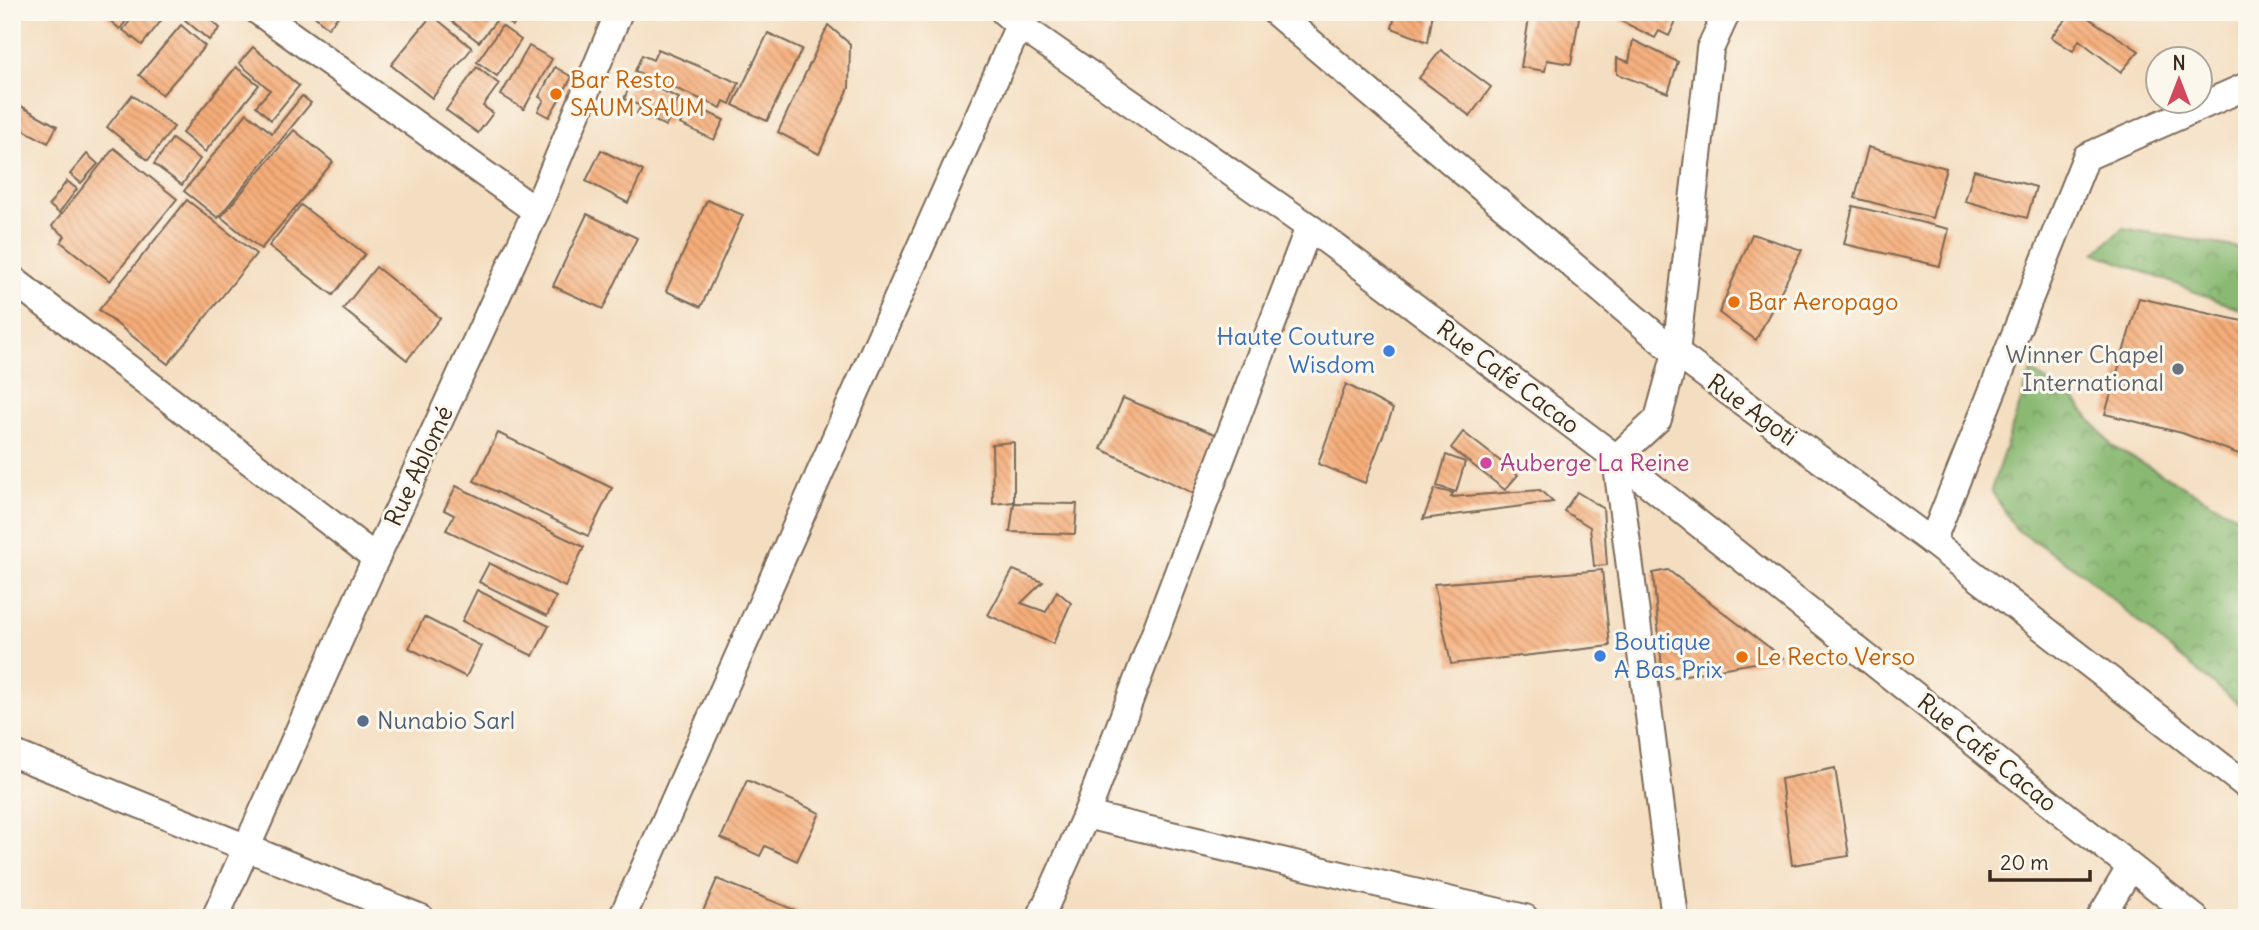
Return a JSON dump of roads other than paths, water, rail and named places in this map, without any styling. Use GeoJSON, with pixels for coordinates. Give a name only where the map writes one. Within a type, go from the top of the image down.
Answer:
{"type":"FeatureCollection","features":[{"type":"Feature","properties":{"kind":"street"},"geometry":{"type":"LineString","coordinates":[[259,12],[536,211]]}},
{"type":"Feature","properties":{"kind":"street","name":"Rue Ablomé"},"geometry":{"type":"LineString","coordinates":[[215,918],[376,558],[536,211],[619,12]]}},
{"type":"Feature","properties":{"kind":"street","name":"Rue Agoti"},"geometry":{"type":"LineString","coordinates":[[1275,12],[1302,21],[1676,354],[1933,542],[2247,786]]}},
{"type":"Feature","properties":{"kind":"street"},"geometry":{"type":"LineString","coordinates":[[1675,918],[1616,458],[1658,418],[1676,354],[1710,48],[1727,12]]}},
{"type":"Feature","properties":{"kind":"street"},"geometry":{"type":"LineString","coordinates":[[622,918],[1012,19]]}},
{"type":"Feature","properties":{"kind":"street","name":"Rue Café Cacao"},"geometry":{"type":"LineString","coordinates":[[1012,19],[1309,227],[1616,458],[2195,918]]}},
{"type":"Feature","properties":{"kind":"street"},"geometry":{"type":"LineString","coordinates":[[1933,542],[2086,157],[2247,86]]}},
{"type":"Feature","properties":{"kind":"street"},"geometry":{"type":"LineString","coordinates":[[1040,918],[1086,816],[1309,227]]}},
{"type":"Feature","properties":{"kind":"street"},"geometry":{"type":"LineString","coordinates":[[12,279],[376,558]]}},
{"type":"Feature","properties":{"kind":"street"},"geometry":{"type":"LineString","coordinates":[[12,753],[421,918]]}},
{"type":"Feature","properties":{"kind":"street"},"geometry":{"type":"LineString","coordinates":[[1086,816],[1525,918]]}},
{"type":"Feature","properties":{"kind":"street"},"geometry":{"type":"LineString","coordinates":[[2100,918],[2130,868]]}},
{"type":"Feature","properties":{"kind":"place","name":"Bar Resto SAUM SAUM"},"geometry":{"type":"Point","coordinates":[556,94]}},
{"type":"Feature","properties":{"kind":"place","name":"Bar Aeropago"},"geometry":{"type":"Point","coordinates":[1734,302]}},
{"type":"Feature","properties":{"kind":"place","name":"Haute Couture Wisdom"},"geometry":{"type":"Point","coordinates":[1389,351]}},
{"type":"Feature","properties":{"kind":"place","name":"Winner Chapel International"},"geometry":{"type":"Point","coordinates":[2178,369]}},
{"type":"Feature","properties":{"kind":"place","name":"Auberge La Reine"},"geometry":{"type":"Point","coordinates":[1486,463]}},
{"type":"Feature","properties":{"kind":"place","name":"Boutique A Bas Prix"},"geometry":{"type":"Point","coordinates":[1600,656]}},
{"type":"Feature","properties":{"kind":"place","name":"Le Recto Verso"},"geometry":{"type":"Point","coordinates":[1742,657]}},
{"type":"Feature","properties":{"kind":"place","name":"Nunabio Sarl"},"geometry":{"type":"Point","coordinates":[363,721]}}]}
